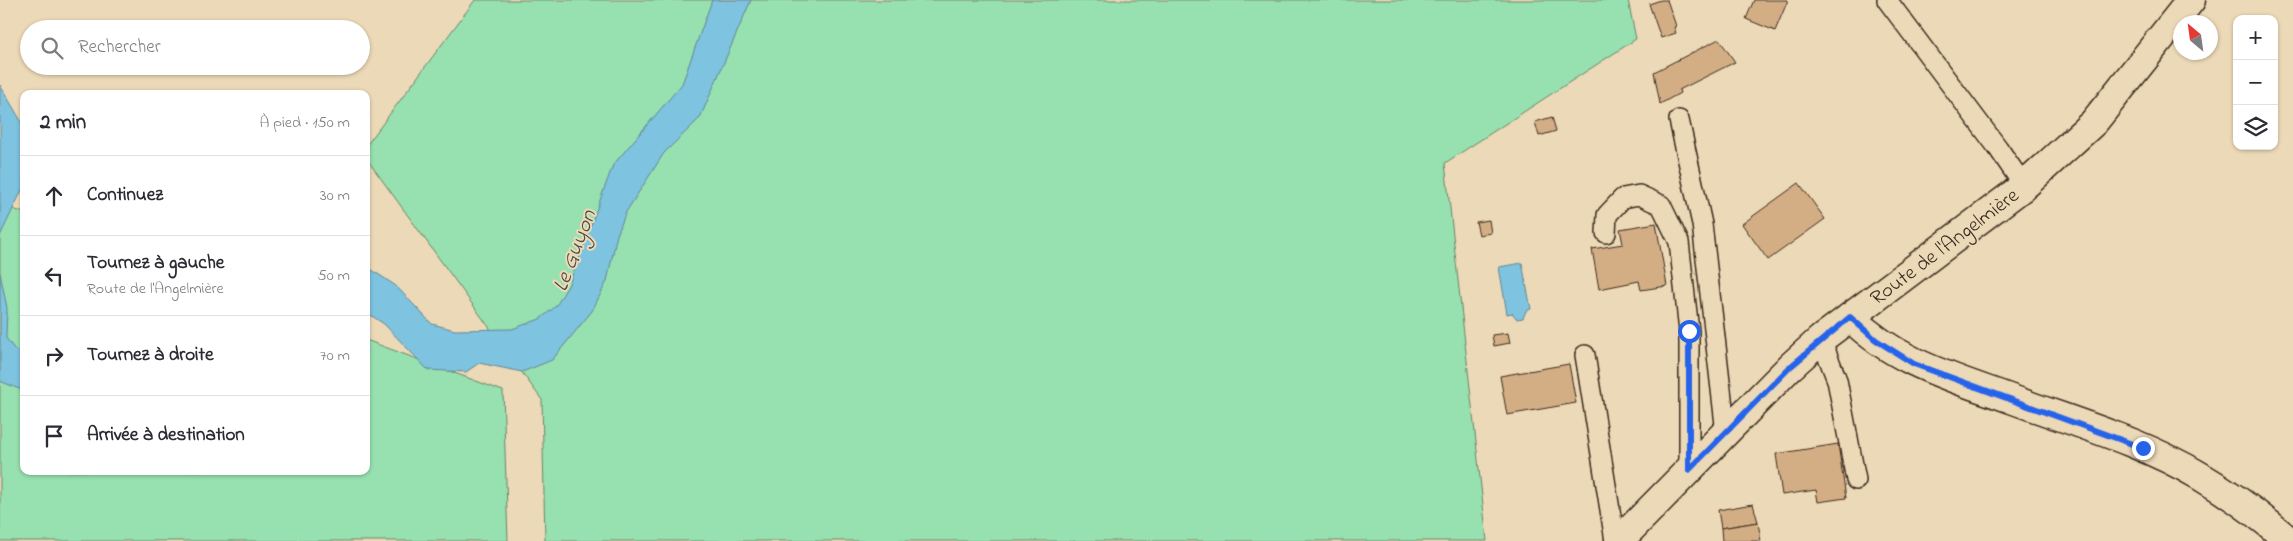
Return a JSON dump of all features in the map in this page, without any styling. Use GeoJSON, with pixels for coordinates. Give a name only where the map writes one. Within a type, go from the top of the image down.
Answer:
{"type":"FeatureCollection","features":[{"type":"Feature","properties":{"kind":"street","name":"Route de l'Angelmière"},"geometry":{"type":"LineString","coordinates":[[1619,541],[1821,339],[2024,186],[2094,122],[2191,0]]}},
{"type":"Feature","properties":{"kind":"street"},"geometry":{"type":"LineString","coordinates":[[1850,317],[1876,340],[1914,364],[2143,448],[2199,476],[2259,514],[2289,541]]}},
{"type":"Feature","properties":{"kind":"lane"},"geometry":{"type":"LineString","coordinates":[[1888,0],[2024,186]]}},
{"type":"Feature","properties":{"kind":"lane"},"geometry":{"type":"LineString","coordinates":[[1678,120],[1702,224],[1726,433]]}},
{"type":"Feature","properties":{"kind":"lane"},"geometry":{"type":"LineString","coordinates":[[1606,233],[1607,215],[1623,198],[1639,195],[1661,205],[1679,242],[1689,331],[1689,470]]}},
{"type":"Feature","properties":{"kind":"lane"},"geometry":{"type":"LineString","coordinates":[[1821,339],[1837,380],[1856,480]]}},
{"type":"Feature","properties":{"kind":"lane"},"geometry":{"type":"LineString","coordinates":[[1585,354],[1615,541]]}},
{"type":"Feature","properties":{"kind":"green space"},"geometry":{"type":"Polygon","coordinates":[[[475,0],[1628,0],[1636,39],[1445,163],[1487,541],[545,541],[542,400],[370,164],[370,141],[475,0]]]}},
{"type":"Feature","properties":{"kind":"green space"},"geometry":{"type":"Polygon","coordinates":[[[0,204],[20,212],[20,475],[370,475],[370,341],[503,391],[508,541],[0,541],[0,204]]]}},
{"type":"Feature","properties":{"kind":"water"},"geometry":{"type":"Polygon","coordinates":[[[712,0],[751,0],[700,118],[664,153],[626,212],[617,235],[607,281],[592,311],[552,360],[522,372],[479,363],[466,372],[428,370],[384,324],[370,315],[370,269],[396,286],[432,324],[455,330],[512,329],[540,319],[556,306],[569,284],[613,165],[682,84],[712,0]]]}},
{"type":"Feature","properties":{"kind":"water"},"geometry":{"type":"Polygon","coordinates":[[[0,85],[20,119],[20,194],[0,236],[0,85]]]}},
{"type":"Feature","properties":{"kind":"water"},"geometry":{"type":"Polygon","coordinates":[[[1522,263],[1531,309],[1526,311],[1523,318],[1517,319],[1512,313],[1507,314],[1499,267],[1522,263]]]}},
{"type":"Feature","properties":{"kind":"water"},"geometry":{"type":"Polygon","coordinates":[[[0,273],[7,308],[6,338],[15,350],[20,351],[20,389],[0,381],[0,273]]]}},
{"type":"Feature","properties":{"kind":"building"},"geometry":{"type":"Polygon","coordinates":[[[1667,0],[1676,26],[1674,27],[1676,33],[1661,38],[1649,4],[1667,0]]]}},
{"type":"Feature","properties":{"kind":"building"},"geometry":{"type":"Polygon","coordinates":[[[1754,0],[1788,0],[1775,31],[1746,19],[1754,0]]]}},
{"type":"Feature","properties":{"kind":"building"},"geometry":{"type":"Polygon","coordinates":[[[1719,39],[1735,62],[1679,90],[1680,93],[1660,104],[1654,72],[1719,39]]]}},
{"type":"Feature","properties":{"kind":"building"},"geometry":{"type":"Polygon","coordinates":[[[1552,117],[1556,131],[1539,136],[1535,122],[1552,117]]]}},
{"type":"Feature","properties":{"kind":"building"},"geometry":{"type":"Polygon","coordinates":[[[1799,183],[1825,219],[1768,260],[1742,224],[1799,183]]]}},
{"type":"Feature","properties":{"kind":"building"},"geometry":{"type":"Polygon","coordinates":[[[1489,220],[1491,233],[1479,235],[1476,222],[1489,220]]]}},
{"type":"Feature","properties":{"kind":"building"},"geometry":{"type":"Polygon","coordinates":[[[1656,223],[1667,286],[1641,290],[1639,281],[1599,289],[1592,249],[1623,244],[1620,229],[1656,223]]]}},
{"type":"Feature","properties":{"kind":"building"},"geometry":{"type":"Polygon","coordinates":[[[1508,333],[1510,343],[1494,346],[1492,335],[1508,333]]]}},
{"type":"Feature","properties":{"kind":"building"},"geometry":{"type":"Polygon","coordinates":[[[1569,364],[1576,403],[1507,415],[1500,376],[1569,364]]]}},
{"type":"Feature","properties":{"kind":"building"},"geometry":{"type":"Polygon","coordinates":[[[1838,444],[1846,498],[1818,502],[1816,490],[1782,495],[1776,454],[1838,444]]]}},
{"type":"Feature","properties":{"kind":"building"},"geometry":{"type":"Polygon","coordinates":[[[1753,504],[1758,522],[1721,528],[1718,510],[1753,504]]]}},
{"type":"Feature","properties":{"kind":"building"},"geometry":{"type":"Polygon","coordinates":[[[1758,522],[1761,541],[1722,541],[1721,528],[1758,522]]]}},
{"type":"Feature","properties":{"kind":"route"},"geometry":{"type":"LineString","coordinates":[[1689,331],[1689,470],[1790,367],[1821,339],[1850,317],[1876,340],[1914,364],[2143,448]]}},
{"type":"Feature","properties":{"kind":"water label","name":"Le Guyon"},"geometry":{"type":"Point","coordinates":[573,250]}}]}
